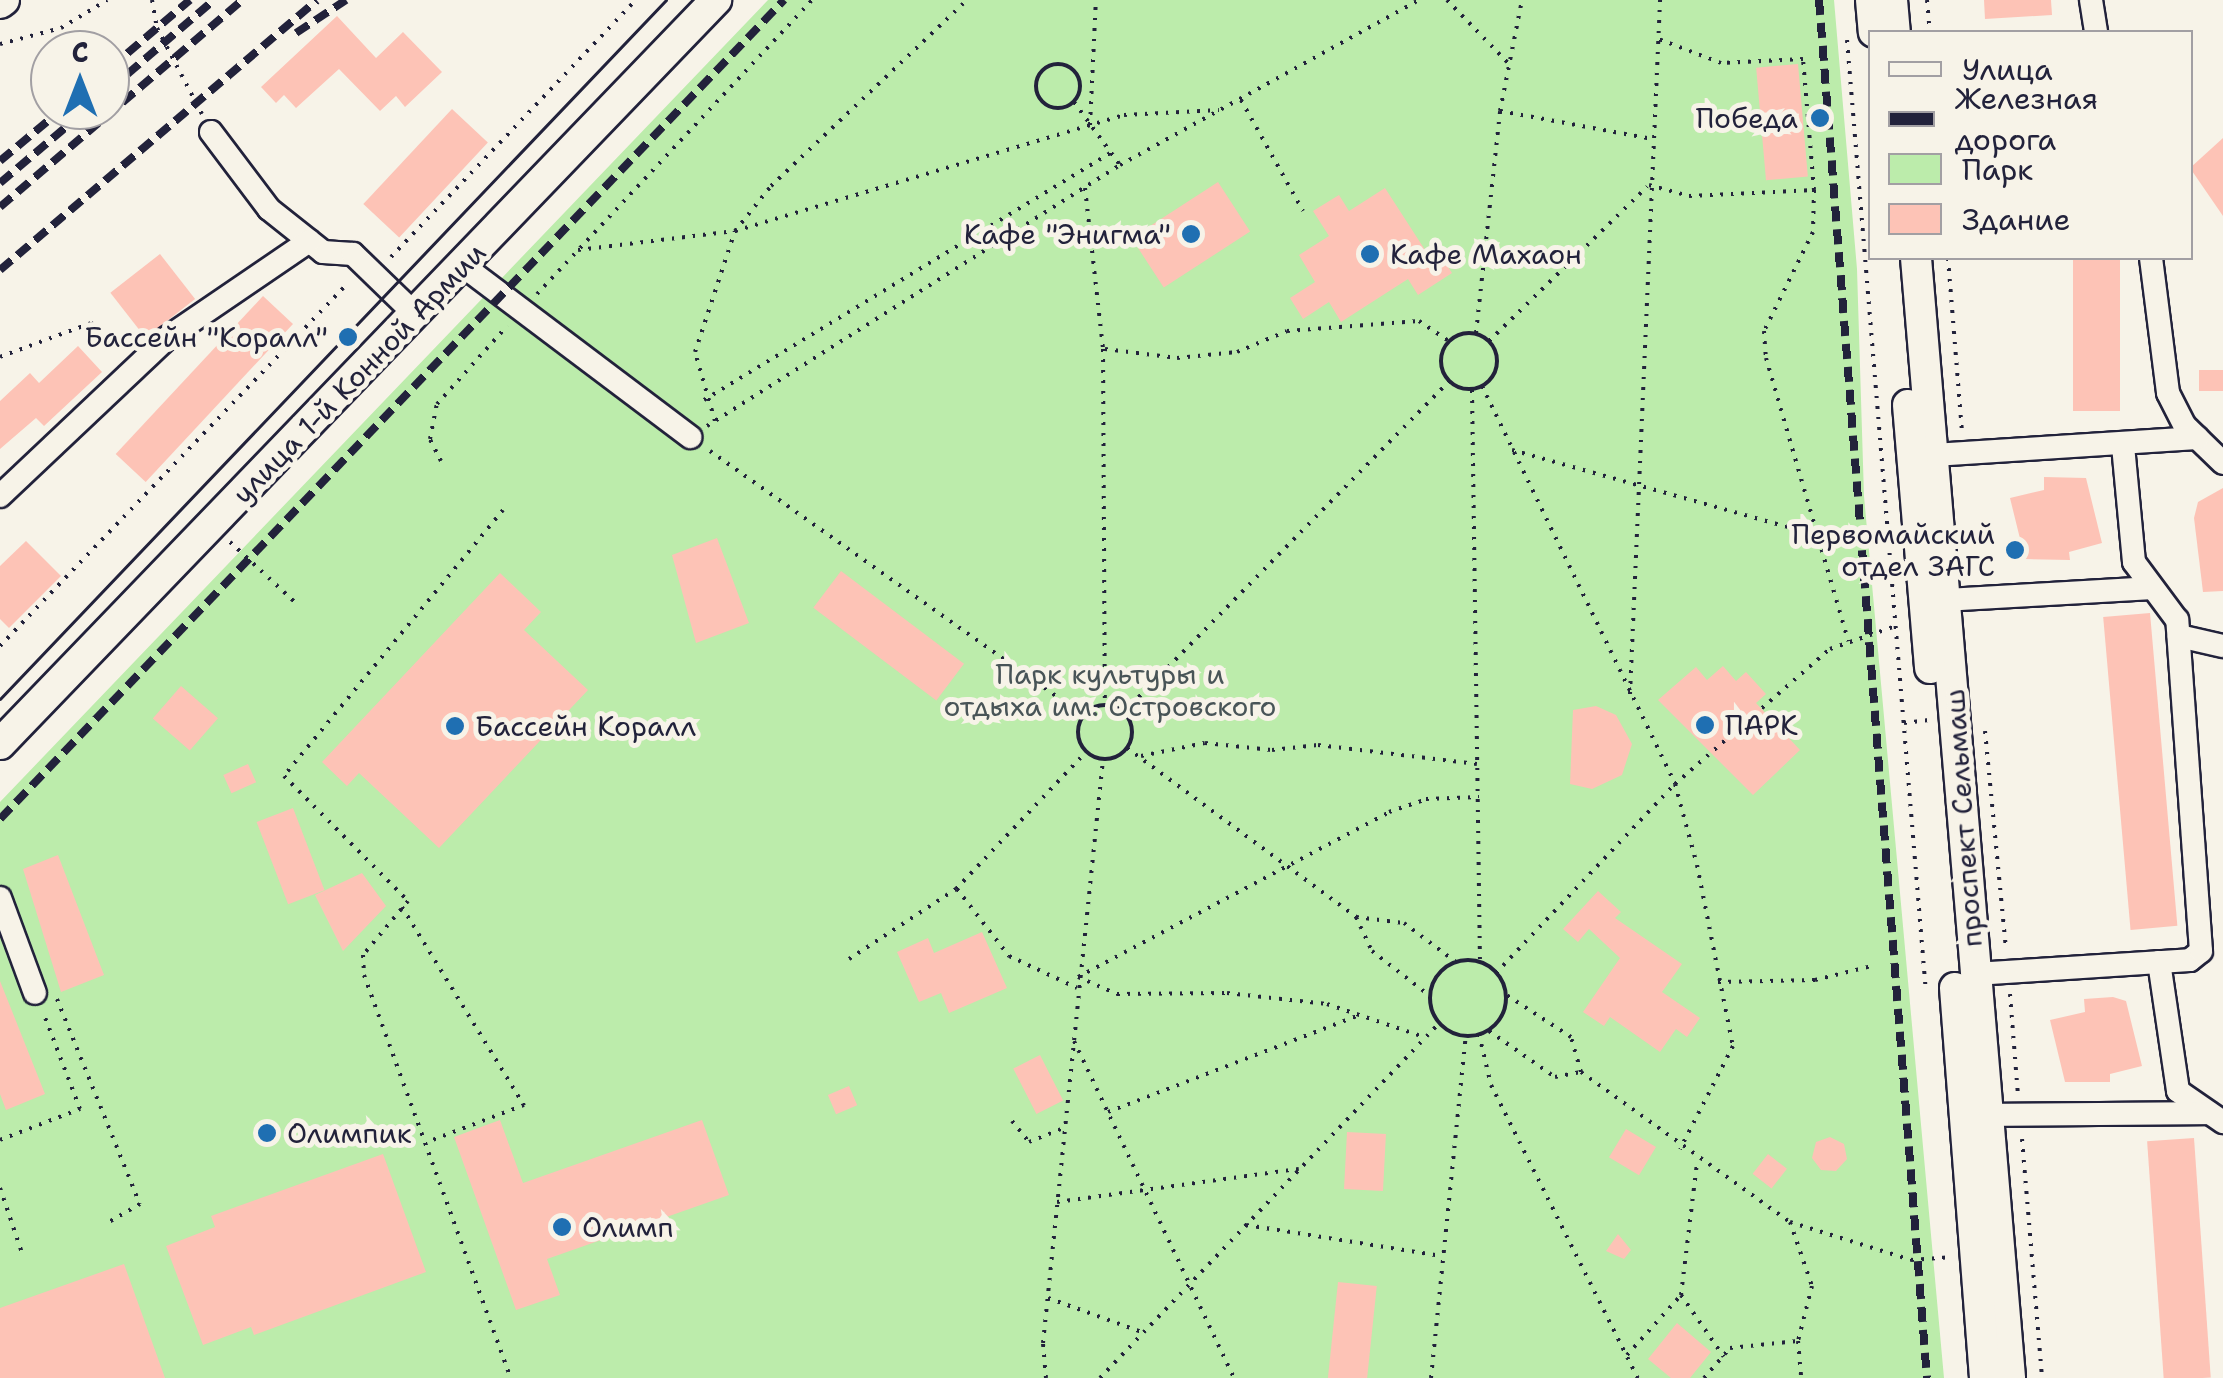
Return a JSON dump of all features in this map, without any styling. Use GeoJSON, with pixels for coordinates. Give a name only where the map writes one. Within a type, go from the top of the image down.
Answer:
{"type":"FeatureCollection","features":[{"type":"Feature","properties":{"kind":"main road","name":"улица 1-й Конной Армии"},"geometry":{"type":"LineString","coordinates":[[0,744],[716,0]]}},
{"type":"Feature","properties":{"kind":"main road"},"geometry":{"type":"LineString","coordinates":[[1870,0],[1874,30]]}},
{"type":"Feature","properties":{"kind":"main road"},"geometry":{"type":"LineString","coordinates":[[1892,0],[1895,30]]}},
{"type":"Feature","properties":{"kind":"main road","name":"проспект Сельмаш"},"geometry":{"type":"LineString","coordinates":[[1895,260],[1985,1378]]}},
{"type":"Feature","properties":{"kind":"main road","name":"проспект Сельмаш"},"geometry":{"type":"LineString","coordinates":[[1916,260],[1948,454],[1945,600],[2010,1378]]}},
{"type":"Feature","properties":{"kind":"lane"},"geometry":{"type":"LineString","coordinates":[[2091,0],[2096,30]]}},
{"type":"Feature","properties":{"kind":"lane"},"geometry":{"type":"LineString","coordinates":[[211,132],[269,209],[309,241],[370,269],[416,314]]}},
{"type":"Feature","properties":{"kind":"lane"},"geometry":{"type":"LineString","coordinates":[[0,496],[148,356],[309,241]]}},
{"type":"Feature","properties":{"kind":"lane"},"geometry":{"type":"LineString","coordinates":[[2151,260],[2168,394],[2197,438],[2223,463]]}},
{"type":"Feature","properties":{"kind":"lane"},"geometry":{"type":"LineString","coordinates":[[462,265],[690,437]]}},
{"type":"Feature","properties":{"kind":"lane"},"geometry":{"type":"LineString","coordinates":[[1948,454],[2197,438]]}},
{"type":"Feature","properties":{"kind":"lane"},"geometry":{"type":"LineString","coordinates":[[1975,974],[2159,962],[2201,951],[2177,620],[2134,562],[2123,444]]}},
{"type":"Feature","properties":{"kind":"lane"},"geometry":{"type":"LineString","coordinates":[[1945,600],[2151,588]]}},
{"type":"Feature","properties":{"kind":"lane"},"geometry":{"type":"LineString","coordinates":[[2179,636],[2223,646]]}},
{"type":"Feature","properties":{"kind":"lane"},"geometry":{"type":"LineString","coordinates":[[0,898],[36,993]]}},
{"type":"Feature","properties":{"kind":"lane"},"geometry":{"type":"LineString","coordinates":[[2159,962],[2178,1091],[2216,1118]]}},
{"type":"Feature","properties":{"kind":"lane"},"geometry":{"type":"LineString","coordinates":[[1989,1116],[2216,1118]]}},
{"type":"Feature","properties":{"kind":"path"},"geometry":{"type":"LineString","coordinates":[[0,44],[60,28],[107,0]]}},
{"type":"Feature","properties":{"kind":"path"},"geometry":{"type":"LineString","coordinates":[[152,0],[157,28],[177,54],[211,132]]}},
{"type":"Feature","properties":{"kind":"path"},"geometry":{"type":"LineString","coordinates":[[0,646],[636,0]]}},
{"type":"Feature","properties":{"kind":"path"},"geometry":{"type":"LineString","coordinates":[[442,461],[430,439],[437,404],[812,0]]}},
{"type":"Feature","properties":{"kind":"path"},"geometry":{"type":"LineString","coordinates":[[715,421],[704,400],[695,352],[735,231],[770,186],[968,0]]}},
{"type":"Feature","properties":{"kind":"path"},"geometry":{"type":"LineString","coordinates":[[1090,126],[1096,0]]}},
{"type":"Feature","properties":{"kind":"path"},"geometry":{"type":"LineString","coordinates":[[1083,715],[690,437],[1120,164],[1419,0]]}},
{"type":"Feature","properties":{"kind":"path"},"geometry":{"type":"LineString","coordinates":[[1447,0],[1510,64]]}},
{"type":"Feature","properties":{"kind":"path"},"geometry":{"type":"LineString","coordinates":[[1476,334],[1500,111],[1522,0]]}},
{"type":"Feature","properties":{"kind":"path"},"geometry":{"type":"LineString","coordinates":[[1630,698],[1649,185],[1660,0]]}},
{"type":"Feature","properties":{"kind":"path"},"geometry":{"type":"LineString","coordinates":[[1927,0],[1930,30]]}},
{"type":"Feature","properties":{"kind":"path"},"geometry":{"type":"LineString","coordinates":[[1845,20],[1928,1008]]}},
{"type":"Feature","properties":{"kind":"path"},"geometry":{"type":"LineString","coordinates":[[1656,37],[1721,63],[1803,59],[1814,190],[1813,232],[1764,331],[1816,535],[1848,641]]}},
{"type":"Feature","properties":{"kind":"path"},"geometry":{"type":"LineString","coordinates":[[1074,102],[1050,107],[1039,99],[1035,87],[1046,66],[1059,63],[1079,78],[1074,102],[1120,164]]}},
{"type":"Feature","properties":{"kind":"path"},"geometry":{"type":"LineString","coordinates":[[1241,100],[1303,210]]}},
{"type":"Feature","properties":{"kind":"path"},"geometry":{"type":"LineString","coordinates":[[578,250],[735,231],[1124,114],[1219,110]]}},
{"type":"Feature","properties":{"kind":"path"},"geometry":{"type":"LineString","coordinates":[[1500,111],[1652,139]]}},
{"type":"Feature","properties":{"kind":"path"},"geometry":{"type":"LineString","coordinates":[[704,400],[1111,153]]}},
{"type":"Feature","properties":{"kind":"path"},"geometry":{"type":"LineString","coordinates":[[1649,185],[1688,196],[1814,190]]}},
{"type":"Feature","properties":{"kind":"path"},"geometry":{"type":"LineString","coordinates":[[1489,341],[1649,185]]}},
{"type":"Feature","properties":{"kind":"path"},"geometry":{"type":"LineString","coordinates":[[1085,188],[1104,349],[1105,704]]}},
{"type":"Feature","properties":{"kind":"path"},"geometry":{"type":"LineString","coordinates":[[1948,260],[1948,454]]}},
{"type":"Feature","properties":{"kind":"path"},"geometry":{"type":"LineString","coordinates":[[1104,349],[1177,358],[1237,352],[1288,332],[1419,321],[1449,341],[1476,334],[1489,341],[1498,361],[1482,386],[1472,390],[1449,381],[1441,361],[1449,341]]}},
{"type":"Feature","properties":{"kind":"path"},"geometry":{"type":"LineString","coordinates":[[0,357],[90,323],[148,356]]}},
{"type":"Feature","properties":{"kind":"path"},"geometry":{"type":"LineString","coordinates":[[1124,712],[1449,381]]}},
{"type":"Feature","properties":{"kind":"path"},"geometry":{"type":"LineString","coordinates":[[1482,386],[1630,698],[1676,784],[1733,1046],[1680,1149]]}},
{"type":"Feature","properties":{"kind":"path"},"geometry":{"type":"LineString","coordinates":[[1472,390],[1480,962]]}},
{"type":"Feature","properties":{"kind":"path"},"geometry":{"type":"LineString","coordinates":[[1512,450],[1816,535]]}},
{"type":"Feature","properties":{"kind":"path"},"geometry":{"type":"LineString","coordinates":[[503,510],[284,776],[408,900],[363,955],[364,975],[511,1378]]}},
{"type":"Feature","properties":{"kind":"path"},"geometry":{"type":"LineString","coordinates":[[226,538],[298,605]]}},
{"type":"Feature","properties":{"kind":"path"},"geometry":{"type":"LineString","coordinates":[[1496,973],[1676,784],[1848,641],[1896,626]]}},
{"type":"Feature","properties":{"kind":"path"},"geometry":{"type":"LineString","coordinates":[[1105,704],[1124,712],[1132,729],[1127,748],[1102,759],[1086,752],[1077,734],[1083,715],[1105,704]]}},
{"type":"Feature","properties":{"kind":"path"},"geometry":{"type":"LineString","coordinates":[[1983,716],[2042,1378]]}},
{"type":"Feature","properties":{"kind":"path"},"geometry":{"type":"LineString","coordinates":[[1139,756],[1205,743],[1272,750],[1318,744],[1477,764]]}},
{"type":"Feature","properties":{"kind":"path"},"geometry":{"type":"LineString","coordinates":[[1127,748],[1356,916],[1404,923],[1456,962]]}},
{"type":"Feature","properties":{"kind":"path"},"geometry":{"type":"LineString","coordinates":[[849,959],[956,889],[1086,752]]}},
{"type":"Feature","properties":{"kind":"path"},"geometry":{"type":"LineString","coordinates":[[1046,1378],[1048,1298],[1102,759]]}},
{"type":"Feature","properties":{"kind":"path"},"geometry":{"type":"LineString","coordinates":[[1078,977],[1284,865],[1426,799],[1479,797]]}},
{"type":"Feature","properties":{"kind":"path"},"geometry":{"type":"LineString","coordinates":[[956,889],[1009,956],[1077,988]]}},
{"type":"Feature","properties":{"kind":"path"},"geometry":{"type":"LineString","coordinates":[[402,907],[524,1105],[426,1142]]}},
{"type":"Feature","properties":{"kind":"path"},"geometry":{"type":"LineString","coordinates":[[1356,916],[1372,951],[1430,996],[1439,1023],[1466,1036],[1489,1031],[1505,994]]}},
{"type":"Feature","properties":{"kind":"path"},"geometry":{"type":"LineString","coordinates":[[1430,996],[1442,970],[1456,962],[1480,962],[1496,973],[1505,994],[1570,1037],[1581,1072],[1680,1149],[1790,1222],[1911,1260],[1950,1258]]}},
{"type":"Feature","properties":{"kind":"path"},"geometry":{"type":"LineString","coordinates":[[1718,982],[1815,980],[1872,966]]}},
{"type":"Feature","properties":{"kind":"path"},"geometry":{"type":"LineString","coordinates":[[1078,977],[1117,994],[1228,992],[1361,1015],[1426,1038]]}},
{"type":"Feature","properties":{"kind":"path"},"geometry":{"type":"LineString","coordinates":[[0,1140],[80,1109],[39,1003],[59,999],[140,1204],[106,1224]]}},
{"type":"Feature","properties":{"kind":"path"},"geometry":{"type":"LineString","coordinates":[[1108,1112],[1361,1015]]}},
{"type":"Feature","properties":{"kind":"path"},"geometry":{"type":"LineString","coordinates":[[1100,1378],[1439,1023]]}},
{"type":"Feature","properties":{"kind":"path"},"geometry":{"type":"LineString","coordinates":[[1489,1031],[1555,1077],[1581,1072]]}},
{"type":"Feature","properties":{"kind":"path"},"geometry":{"type":"LineString","coordinates":[[1479,1034],[1491,1085],[1638,1378]]}},
{"type":"Feature","properties":{"kind":"path"},"geometry":{"type":"LineString","coordinates":[[1431,1378],[1442,1256],[1465,1098],[1466,1036]]}},
{"type":"Feature","properties":{"kind":"path"},"geometry":{"type":"LineString","coordinates":[[1072,1037],[1234,1378]]}},
{"type":"Feature","properties":{"kind":"path"},"geometry":{"type":"LineString","coordinates":[[1012,1121],[1029,1142],[1064,1128]]}},
{"type":"Feature","properties":{"kind":"path"},"geometry":{"type":"LineString","coordinates":[[1628,1355],[1680,1295],[1698,1161]]}},
{"type":"Feature","properties":{"kind":"path"},"geometry":{"type":"LineString","coordinates":[[1057,1202],[1144,1191],[1271,1166],[1300,1169]]}},
{"type":"Feature","properties":{"kind":"path"},"geometry":{"type":"LineString","coordinates":[[0,1188],[24,1256]]}},
{"type":"Feature","properties":{"kind":"path"},"geometry":{"type":"LineString","coordinates":[[1790,1222],[1812,1286],[1798,1341],[1801,1378]]}},
{"type":"Feature","properties":{"kind":"path"},"geometry":{"type":"LineString","coordinates":[[1246,1225],[1442,1256]]}},
{"type":"Feature","properties":{"kind":"path"},"geometry":{"type":"LineString","coordinates":[[1948,1238],[1951,1275]]}},
{"type":"Feature","properties":{"kind":"path"},"geometry":{"type":"LineString","coordinates":[[1680,1295],[1724,1356]]}},
{"type":"Feature","properties":{"kind":"path"},"geometry":{"type":"LineString","coordinates":[[1048,1298],[1144,1332]]}},
{"type":"Feature","properties":{"kind":"path"},"geometry":{"type":"LineString","coordinates":[[1704,1378],[1724,1356],[1753,1340],[1798,1341]]}},
{"type":"Feature","properties":{"kind":"green space","name":"Парк культуры и отдыха им. Островского"},"geometry":{"type":"Polygon","coordinates":[[[768,0],[1834,0],[1857,269],[1864,496],[1944,1378],[0,1378],[0,802],[768,0]]]}},
{"type":"Feature","properties":{"kind":"building"},"geometry":{"type":"Polygon","coordinates":[[[1984,0],[2051,0],[2052,15],[1985,19],[1984,0]]]}},
{"type":"Feature","properties":{"kind":"building"},"geometry":{"type":"Polygon","coordinates":[[[337,16],[376,58],[403,32],[442,72],[405,107],[396,96],[380,111],[339,69],[296,108],[284,95],[276,103],[261,87],[337,16]]]}},
{"type":"Feature","properties":{"kind":"building"},"geometry":{"type":"Polygon","coordinates":[[[1798,64],[1808,177],[1766,180],[1756,68],[1798,64]]]}},
{"type":"Feature","properties":{"kind":"building"},"geometry":{"type":"Polygon","coordinates":[[[452,109],[488,142],[399,237],[363,204],[452,109]]]}},
{"type":"Feature","properties":{"kind":"building"},"geometry":{"type":"Polygon","coordinates":[[[2223,138],[2223,216],[2193,172],[2193,165],[2223,138]]]}},
{"type":"Feature","properties":{"kind":"building"},"geometry":{"type":"Polygon","coordinates":[[[1218,182],[1250,231],[1164,288],[1132,238],[1218,182]]]}},
{"type":"Feature","properties":{"kind":"building","name":"Кафе Махаон"},"geometry":{"type":"Polygon","coordinates":[[[1385,188],[1427,253],[1436,248],[1452,273],[1418,295],[1408,279],[1341,322],[1329,302],[1303,319],[1290,298],[1315,282],[1299,255],[1329,236],[1313,211],[1339,195],[1349,211],[1385,188]]]}},
{"type":"Feature","properties":{"kind":"building"},"geometry":{"type":"Polygon","coordinates":[[[160,254],[195,299],[145,338],[110,293],[160,254]]]}},
{"type":"Feature","properties":{"kind":"building"},"geometry":{"type":"Polygon","coordinates":[[[2073,260],[2120,260],[2120,411],[2073,411],[2073,260]]]}},
{"type":"Feature","properties":{"kind":"building"},"geometry":{"type":"Polygon","coordinates":[[[263,296],[293,324],[146,482],[116,454],[263,296]]]}},
{"type":"Feature","properties":{"kind":"building"},"geometry":{"type":"Polygon","coordinates":[[[78,346],[102,372],[44,426],[36,418],[0,449],[0,401],[30,373],[39,383],[78,346]]]}},
{"type":"Feature","properties":{"kind":"building"},"geometry":{"type":"Polygon","coordinates":[[[2199,370],[2223,370],[2223,391],[2199,391],[2199,370]]]}},
{"type":"Feature","properties":{"kind":"building"},"geometry":{"type":"Polygon","coordinates":[[[2044,477],[2086,478],[2102,543],[2069,552],[2070,560],[2025,559],[2010,498],[2044,490],[2044,477]]]}},
{"type":"Feature","properties":{"kind":"building"},"geometry":{"type":"Polygon","coordinates":[[[2223,488],[2223,591],[2203,592],[2194,518],[2198,502],[2223,488]]]}},
{"type":"Feature","properties":{"kind":"building"},"geometry":{"type":"Polygon","coordinates":[[[717,538],[749,623],[696,643],[672,555],[717,538]]]}},
{"type":"Feature","properties":{"kind":"building"},"geometry":{"type":"Polygon","coordinates":[[[26,541],[61,576],[9,628],[0,619],[0,566],[26,541]]]}},
{"type":"Feature","properties":{"kind":"building"},"geometry":{"type":"Polygon","coordinates":[[[841,571],[964,664],[936,700],[813,608],[841,571]]]}},
{"type":"Feature","properties":{"kind":"building","name":"Бассейн Коралл"},"geometry":{"type":"Polygon","coordinates":[[[500,573],[541,612],[524,630],[588,690],[439,848],[359,773],[347,786],[322,762],[500,573]]]}},
{"type":"Feature","properties":{"kind":"building"},"geometry":{"type":"Polygon","coordinates":[[[2150,613],[2177,926],[2131,930],[2103,617],[2150,613]]]}},
{"type":"Feature","properties":{"kind":"building"},"geometry":{"type":"Polygon","coordinates":[[[1723,666],[1736,681],[1746,672],[1766,694],[1756,703],[1800,750],[1753,795],[1658,700],[1696,667],[1707,680],[1723,666]]]}},
{"type":"Feature","properties":{"kind":"building"},"geometry":{"type":"Polygon","coordinates":[[[181,686],[218,718],[190,751],[153,718],[181,686]]]}},
{"type":"Feature","properties":{"kind":"building"},"geometry":{"type":"Polygon","coordinates":[[[1596,706],[1616,715],[1632,744],[1622,775],[1592,789],[1570,784],[1573,710],[1596,706]]]}},
{"type":"Feature","properties":{"kind":"building"},"geometry":{"type":"Polygon","coordinates":[[[248,764],[256,782],[231,793],[223,775],[248,764]]]}},
{"type":"Feature","properties":{"kind":"building"},"geometry":{"type":"Polygon","coordinates":[[[293,808],[325,890],[288,904],[257,822],[293,808]]]}},
{"type":"Feature","properties":{"kind":"building"},"geometry":{"type":"Polygon","coordinates":[[[58,855],[104,975],[61,992],[23,869],[58,855]]]}},
{"type":"Feature","properties":{"kind":"building"},"geometry":{"type":"Polygon","coordinates":[[[362,873],[386,906],[343,951],[315,895],[362,873]]]}},
{"type":"Feature","properties":{"kind":"building"},"geometry":{"type":"Polygon","coordinates":[[[1598,891],[1621,912],[1615,918],[1682,964],[1662,992],[1700,1018],[1687,1037],[1676,1029],[1660,1052],[1610,1017],[1604,1026],[1583,1012],[1620,958],[1589,929],[1578,942],[1563,929],[1598,891]]]}},
{"type":"Feature","properties":{"kind":"building"},"geometry":{"type":"Polygon","coordinates":[[[982,932],[1007,988],[949,1013],[941,993],[919,1002],[897,952],[928,938],[934,953],[982,932]]]}},
{"type":"Feature","properties":{"kind":"building"},"geometry":{"type":"Polygon","coordinates":[[[0,981],[45,1094],[6,1110],[0,1094],[0,981]]]}},
{"type":"Feature","properties":{"kind":"building"},"geometry":{"type":"Polygon","coordinates":[[[2113,997],[2126,1001],[2142,1066],[2110,1074],[2110,1082],[2065,1082],[2050,1020],[2085,1012],[2084,999],[2113,997]]]}},
{"type":"Feature","properties":{"kind":"building"},"geometry":{"type":"Polygon","coordinates":[[[1040,1055],[1063,1100],[1036,1114],[1013,1069],[1040,1055]]]}},
{"type":"Feature","properties":{"kind":"building"},"geometry":{"type":"Polygon","coordinates":[[[849,1086],[857,1105],[836,1114],[828,1095],[849,1086]]]}},
{"type":"Feature","properties":{"kind":"building","name":"Олимп"},"geometry":{"type":"Polygon","coordinates":[[[500,1120],[523,1183],[702,1120],[729,1195],[547,1259],[560,1295],[516,1310],[454,1137],[500,1120]]]}},
{"type":"Feature","properties":{"kind":"building"},"geometry":{"type":"Polygon","coordinates":[[[1626,1129],[1656,1147],[1639,1175],[1609,1157],[1626,1129]]]}},
{"type":"Feature","properties":{"kind":"building"},"geometry":{"type":"Polygon","coordinates":[[[1347,1132],[1386,1134],[1383,1191],[1344,1189],[1347,1132]]]}},
{"type":"Feature","properties":{"kind":"building"},"geometry":{"type":"Polygon","coordinates":[[[1830,1137],[1844,1144],[1847,1159],[1836,1171],[1821,1170],[1812,1158],[1816,1142],[1830,1137]]]}},
{"type":"Feature","properties":{"kind":"building"},"geometry":{"type":"Polygon","coordinates":[[[2194,1138],[2211,1377],[2164,1378],[2147,1141],[2194,1138]]]}},
{"type":"Feature","properties":{"kind":"building"},"geometry":{"type":"Polygon","coordinates":[[[383,1154],[426,1272],[254,1335],[251,1327],[203,1345],[166,1246],[215,1227],[211,1216],[383,1154]]]}},
{"type":"Feature","properties":{"kind":"building"},"geometry":{"type":"Polygon","coordinates":[[[1768,1154],[1787,1169],[1772,1188],[1753,1174],[1768,1154]]]}},
{"type":"Feature","properties":{"kind":"building"},"geometry":{"type":"Polygon","coordinates":[[[1618,1234],[1631,1250],[1624,1259],[1606,1251],[1618,1234]]]}},
{"type":"Feature","properties":{"kind":"building"},"geometry":{"type":"Polygon","coordinates":[[[124,1264],[165,1378],[0,1378],[0,1308],[124,1264]]]}},
{"type":"Feature","properties":{"kind":"building"},"geometry":{"type":"Polygon","coordinates":[[[1338,1282],[1377,1286],[1367,1378],[1328,1378],[1338,1282]]]}},
{"type":"Feature","properties":{"kind":"building"},"geometry":{"type":"Polygon","coordinates":[[[1677,1323],[1711,1352],[1690,1378],[1671,1378],[1648,1359],[1677,1323]]]}},
{"type":"Feature","properties":{"kind":"tram line"},"geometry":{"type":"LineString","coordinates":[[0,699],[666,0]]}},
{"type":"Feature","properties":{"kind":"railway"},"geometry":{"type":"LineString","coordinates":[[130,51],[190,0]]}},
{"type":"Feature","properties":{"kind":"railway"},"geometry":{"type":"LineString","coordinates":[[130,72],[214,0]]}},
{"type":"Feature","properties":{"kind":"railway"},"geometry":{"type":"LineString","coordinates":[[0,207],[242,0]]}},
{"type":"Feature","properties":{"kind":"railway"},"geometry":{"type":"LineString","coordinates":[[0,270],[317,0]]}},
{"type":"Feature","properties":{"kind":"railway"},"geometry":{"type":"LineString","coordinates":[[296,33],[346,0]]}},
{"type":"Feature","properties":{"kind":"railway"},"geometry":{"type":"LineString","coordinates":[[0,819],[784,0]]}},
{"type":"Feature","properties":{"kind":"railway"},"geometry":{"type":"LineString","coordinates":[[1819,0],[1927,1378]]}},
{"type":"Feature","properties":{"kind":"railway"},"geometry":{"type":"LineString","coordinates":[[0,161],[37,130]]}},
{"type":"Feature","properties":{"kind":"railway"},"geometry":{"type":"LineString","coordinates":[[0,183],[62,130]]}},
{"type":"Feature","properties":{"kind":"place","name":"Победа"},"geometry":{"type":"Point","coordinates":[1820,118]}},
{"type":"Feature","properties":{"kind":"place","name":"Кафе \"Энигма\""},"geometry":{"type":"Point","coordinates":[1191,234]}},
{"type":"Feature","properties":{"kind":"place","name":"Кафе Махаон"},"geometry":{"type":"Point","coordinates":[1370,254]}},
{"type":"Feature","properties":{"kind":"place","name":"Бассейн \"Коралл\""},"geometry":{"type":"Point","coordinates":[348,337]}},
{"type":"Feature","properties":{"kind":"place","name":"Первомайский отдел ЗАГС"},"geometry":{"type":"Point","coordinates":[2015,550]}},
{"type":"Feature","properties":{"kind":"place","name":"ПАРК"},"geometry":{"type":"Point","coordinates":[1705,725]}},
{"type":"Feature","properties":{"kind":"place","name":"Бассейн Коралл"},"geometry":{"type":"Point","coordinates":[455,726]}},
{"type":"Feature","properties":{"kind":"place","name":"Олимпик"},"geometry":{"type":"Point","coordinates":[267,1133]}},
{"type":"Feature","properties":{"kind":"place","name":"Олимп"},"geometry":{"type":"Point","coordinates":[562,1227]}}]}
